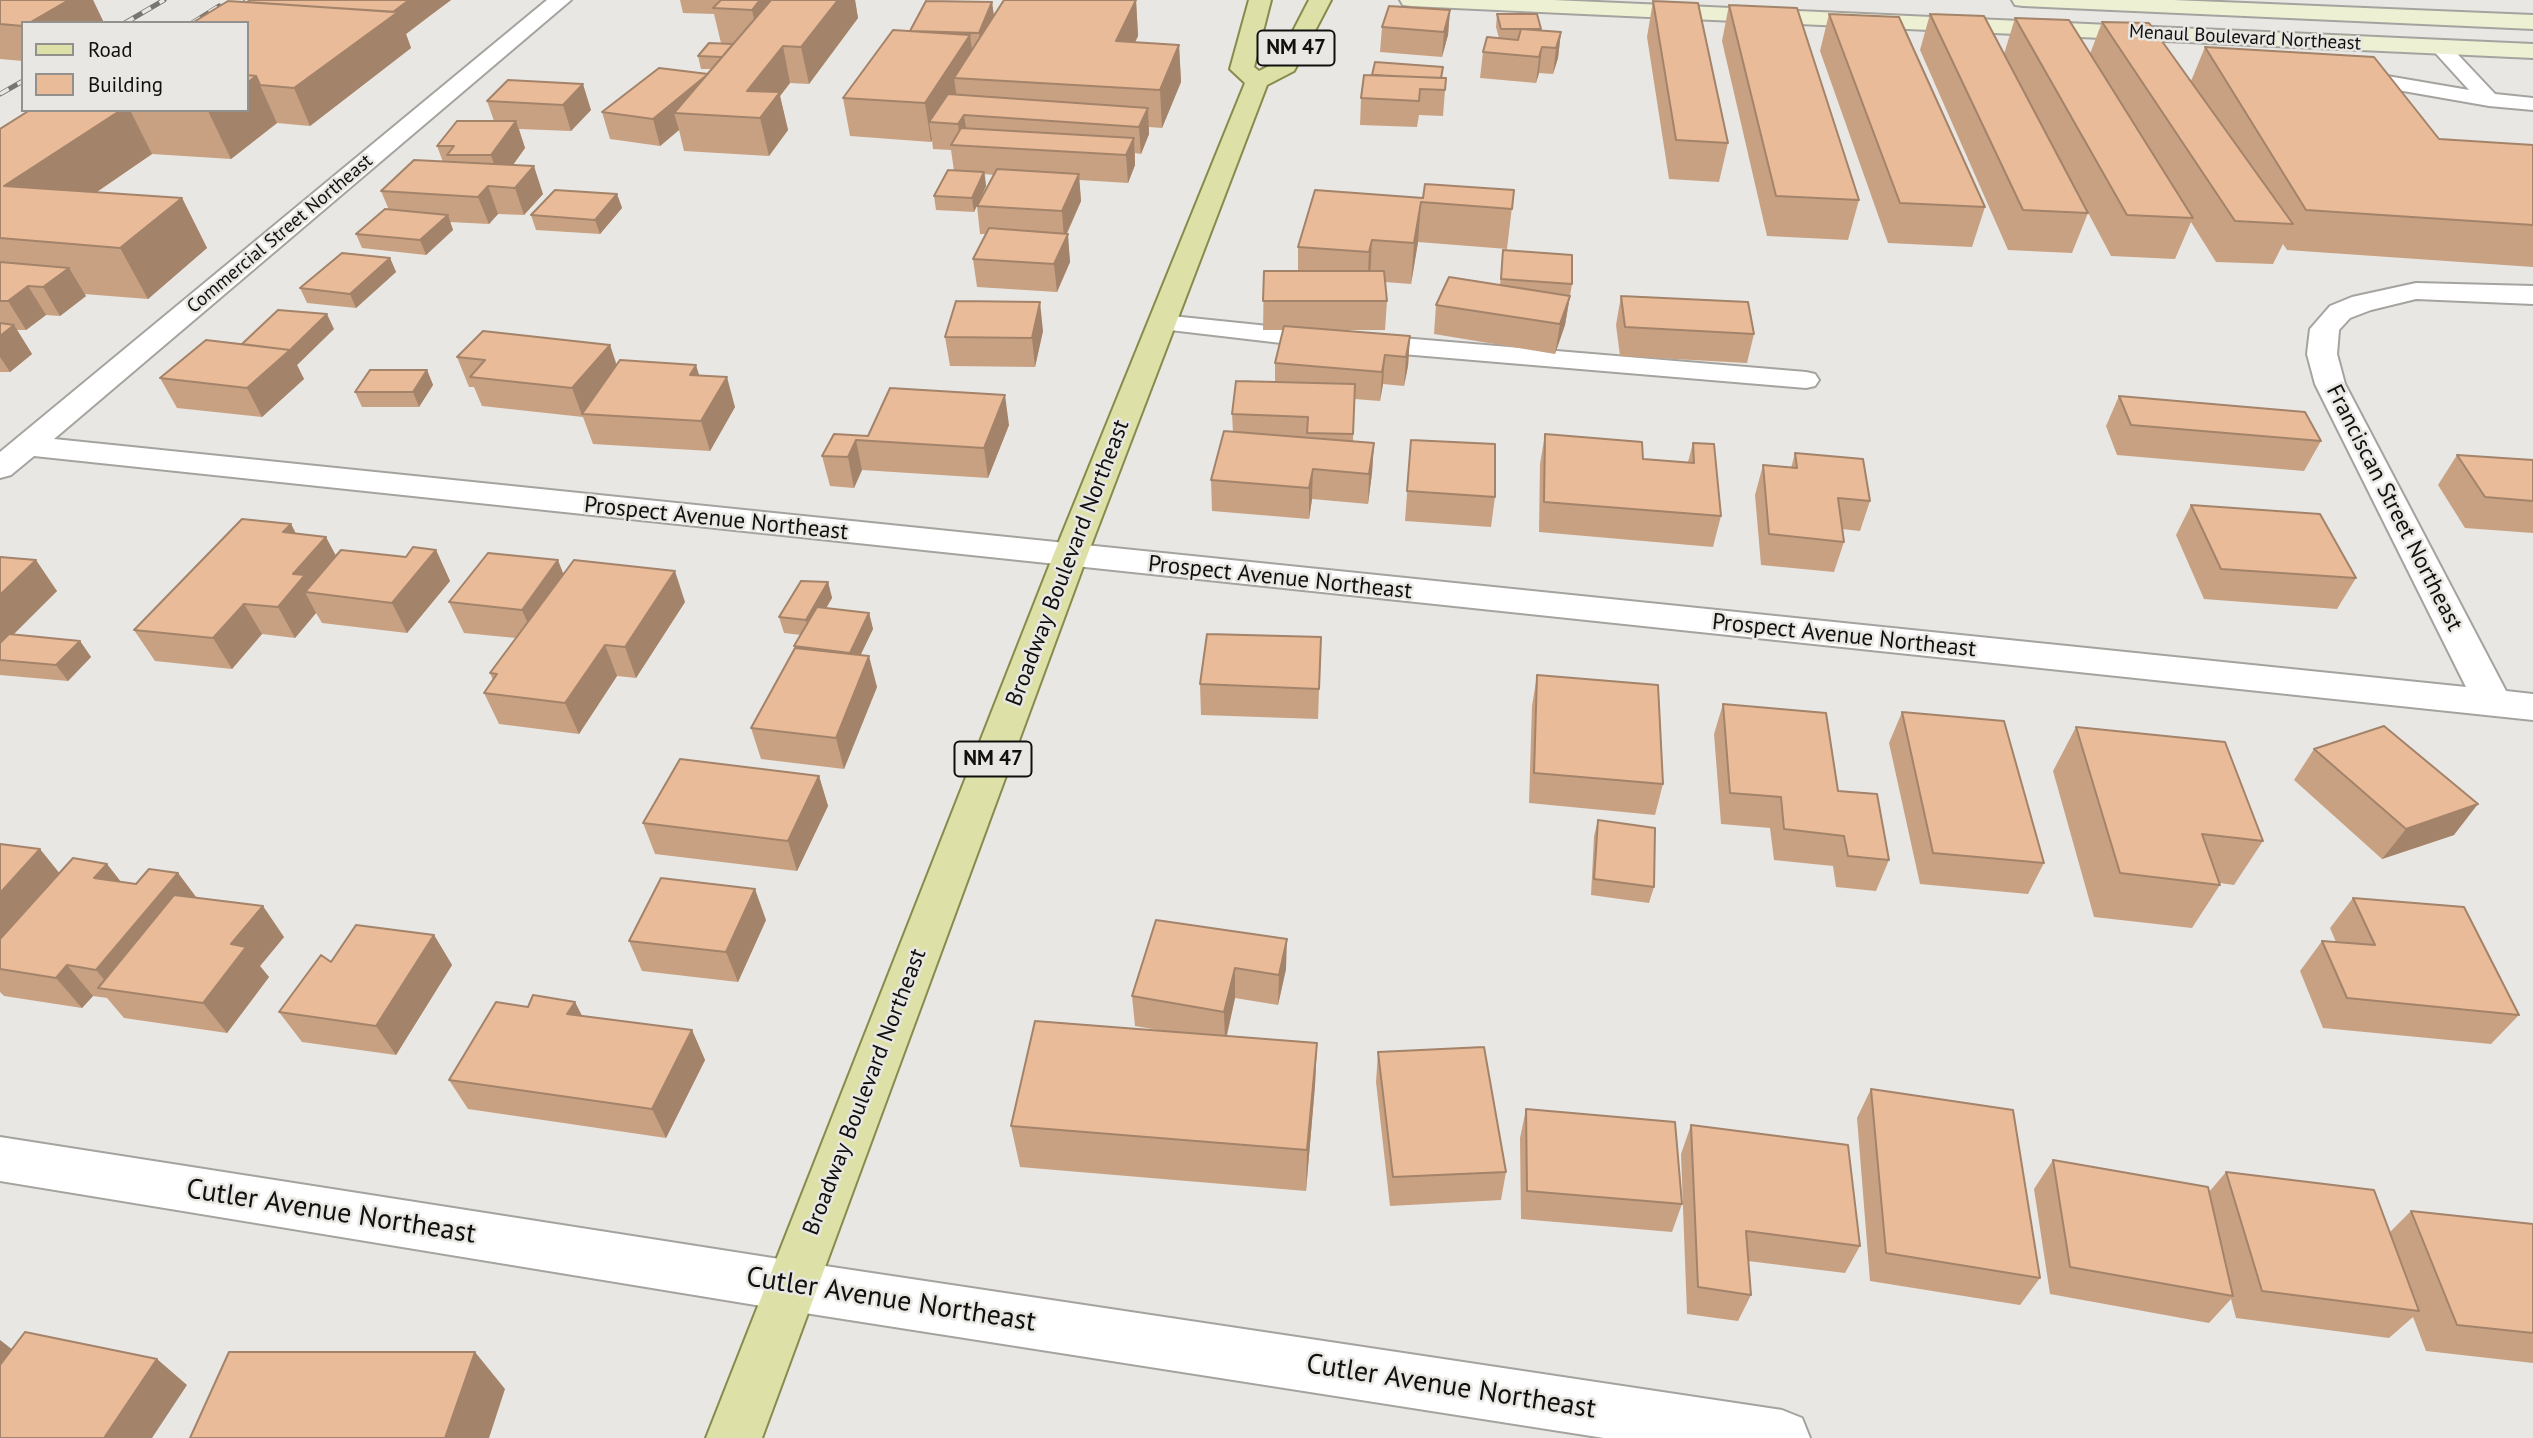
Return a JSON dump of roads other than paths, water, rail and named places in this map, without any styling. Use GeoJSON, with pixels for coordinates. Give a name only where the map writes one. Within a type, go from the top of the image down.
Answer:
{"type":"FeatureCollection","features":[{"type":"Feature","properties":{"kind":"main road","name":"NM 47"},"geometry":{"type":"LineString","coordinates":[[1261,0],[1242,69],[1258,81],[1286,66],[1320,0]]}},
{"type":"Feature","properties":{"kind":"main road","name":"Menaul Boulevard Northeast"},"geometry":{"type":"LineString","coordinates":[[1411,0],[2533,51]]}},
{"type":"Feature","properties":{"kind":"main road"},"geometry":{"type":"LineString","coordinates":[[1879,0],[1888,22]]}},
{"type":"Feature","properties":{"kind":"main road","name":"Menaul Boulevard Northeast"},"geometry":{"type":"LineString","coordinates":[[2023,0],[2533,22]]}},
{"type":"Feature","properties":{"kind":"main road","name":"Broadway Boulevard Northeast"},"geometry":{"type":"LineString","coordinates":[[734,1438],[1070,556],[1258,81]]}},
{"type":"Feature","properties":{"kind":"street","name":"Commercial Street Northeast"},"geometry":{"type":"LineString","coordinates":[[0,468],[560,0]]}},
{"type":"Feature","properties":{"kind":"street","name":"Franciscan Street Northeast"},"geometry":{"type":"LineString","coordinates":[[2493,703],[2330,384],[2322,354],[2325,329],[2340,312],[2362,303],[2416,291],[2533,295]]}},
{"type":"Feature","properties":{"kind":"street","name":"Prospect Avenue Northeast"},"geometry":{"type":"LineString","coordinates":[[27,446],[2533,707]]}},
{"type":"Feature","properties":{"kind":"street","name":"Cutler Avenue Northeast"},"geometry":{"type":"LineString","coordinates":[[0,1159],[792,1286],[1782,1438]]}},
{"type":"Feature","properties":{"kind":"lane"},"geometry":{"type":"LineString","coordinates":[[2225,37],[2243,59]]}},
{"type":"Feature","properties":{"kind":"lane"},"geometry":{"type":"LineString","coordinates":[[2440,47],[2489,100]]}},
{"type":"Feature","properties":{"kind":"lane"},"geometry":{"type":"LineString","coordinates":[[2331,74],[2489,100],[2533,104]]}},
{"type":"Feature","properties":{"kind":"lane"},"geometry":{"type":"LineString","coordinates":[[1163,323],[1307,338],[1806,380]]}},
{"type":"Feature","properties":{"kind":"railway"},"geometry":{"type":"LineString","coordinates":[[128,21],[164,0]]}},
{"type":"Feature","properties":{"kind":"railway"},"geometry":{"type":"LineString","coordinates":[[213,21],[249,0]]}},
{"type":"Feature","properties":{"kind":"railway"},"geometry":{"type":"LineString","coordinates":[[195,21],[219,6]]}},
{"type":"Feature","properties":{"kind":"railway"},"geometry":{"type":"LineString","coordinates":[[0,94],[21,82]]}}]}
